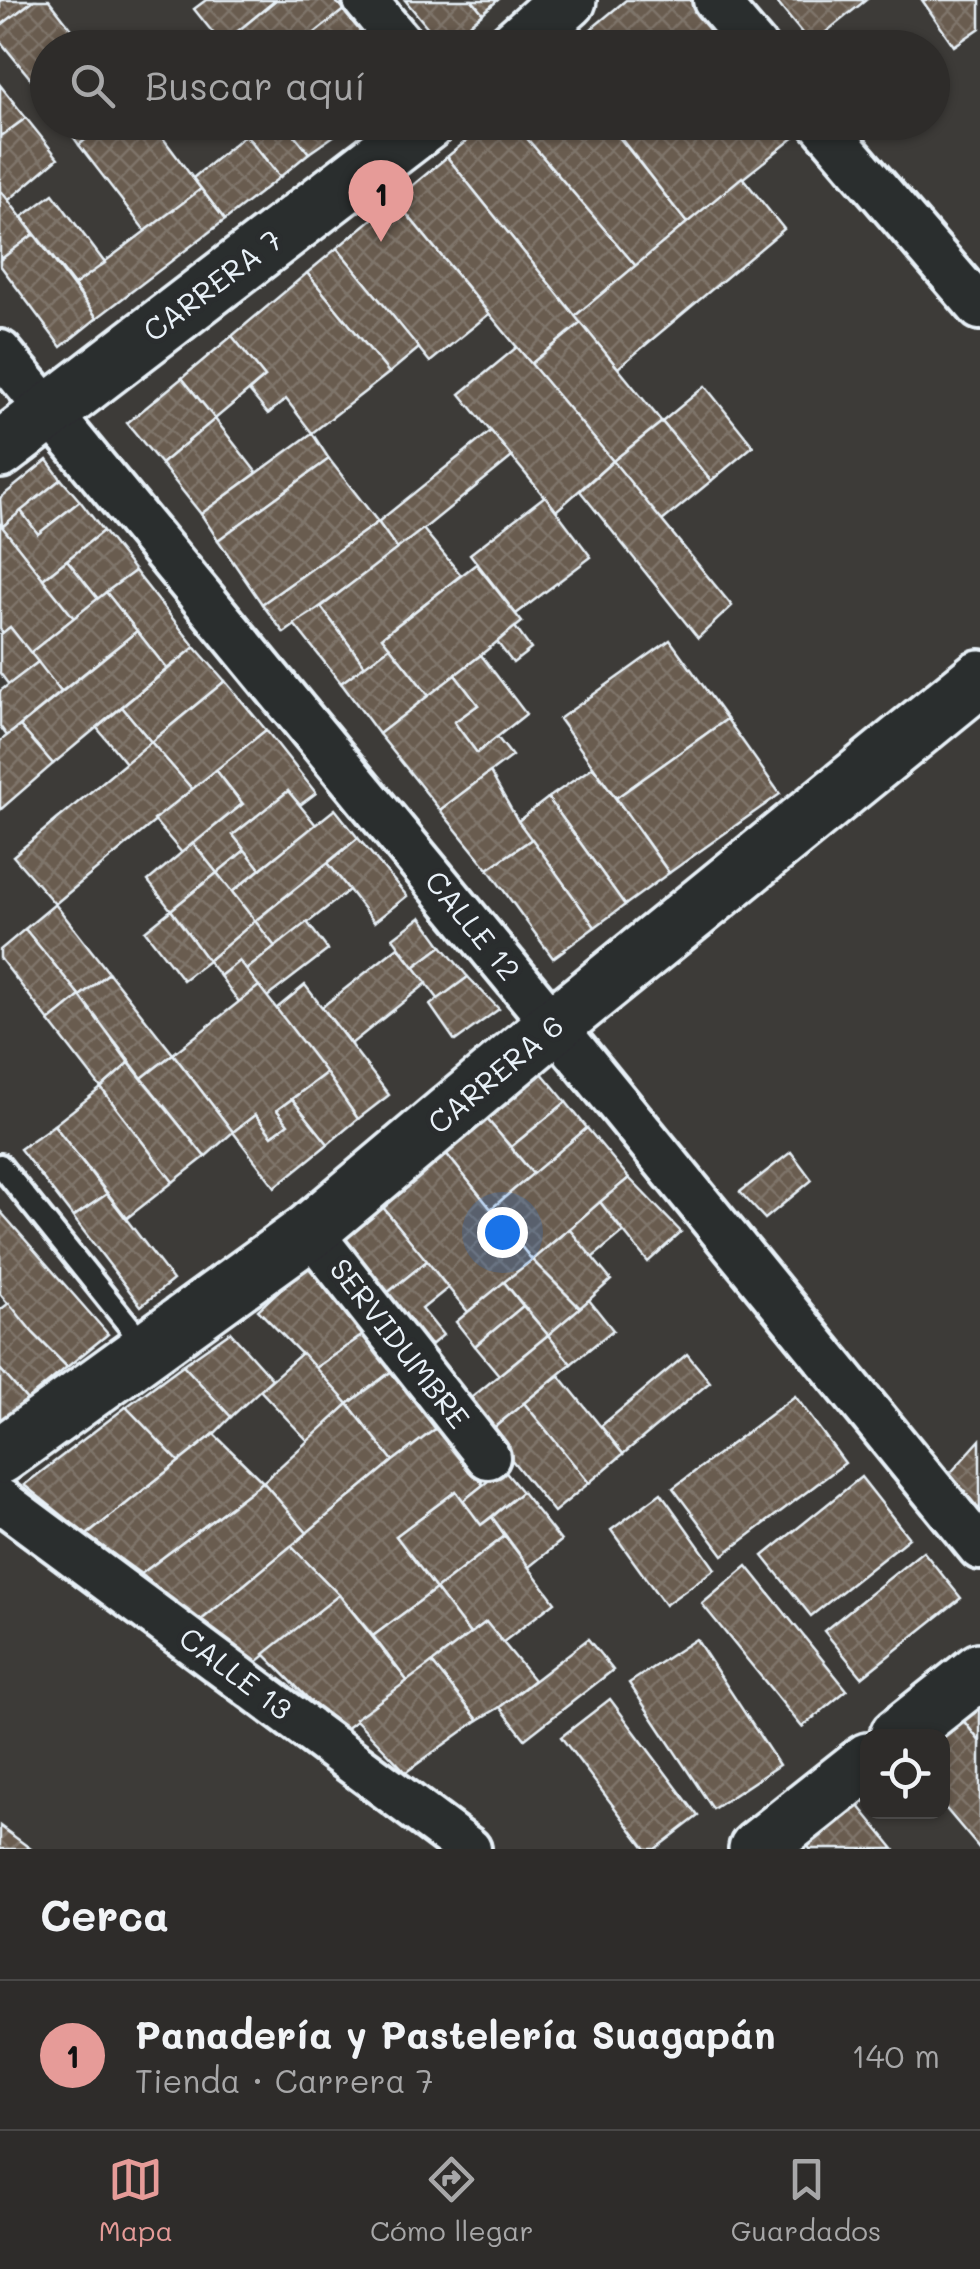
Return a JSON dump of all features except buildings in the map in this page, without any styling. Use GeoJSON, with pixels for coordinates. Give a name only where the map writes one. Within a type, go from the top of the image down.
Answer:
{"type":"FeatureCollection","features":[{"type":"Feature","properties":{"kind":"street"},"geometry":{"type":"LineString","coordinates":[[366,0],[390,30]]}},
{"type":"Feature","properties":{"kind":"street"},"geometry":{"type":"LineString","coordinates":[[534,30],[568,0]]}},
{"type":"Feature","properties":{"kind":"street"},"geometry":{"type":"LineString","coordinates":[[715,0],[741,30]]}},
{"type":"Feature","properties":{"kind":"street","name":"CARRERA 7"},"geometry":{"type":"LineString","coordinates":[[0,450],[403,140]]}},
{"type":"Feature","properties":{"kind":"street"},"geometry":{"type":"LineString","coordinates":[[835,140],[980,308]]}},
{"type":"Feature","properties":{"kind":"street","name":"CALLE 12"},"geometry":{"type":"LineString","coordinates":[[0,352],[980,1548]]}},
{"type":"Feature","properties":{"kind":"street","name":"CARRERA 6"},"geometry":{"type":"LineString","coordinates":[[0,1456],[310,1231],[554,1025],[980,678]]}},
{"type":"Feature","properties":{"kind":"street","name":"SERVIDUMBRE"},"geometry":{"type":"LineString","coordinates":[[310,1231],[488,1457]]}},
{"type":"Feature","properties":{"kind":"street","name":"CALLE 13"},"geometry":{"type":"LineString","coordinates":[[0,1500],[469,1849]]}},
{"type":"Feature","properties":{"kind":"street"},"geometry":{"type":"LineString","coordinates":[[907,1729],[980,1671]]}},
{"type":"Feature","properties":{"kind":"street"},"geometry":{"type":"LineString","coordinates":[[757,1849],[860,1766]]}},
{"type":"Feature","properties":{"kind":"lane"},"geometry":{"type":"LineString","coordinates":[[0,1165],[148,1349]]}},
{"type":"Feature","properties":{"kind":"place","name":"Panadería y Pastelería Suagapán"},"geometry":{"type":"Point","coordinates":[381,242]}}]}
